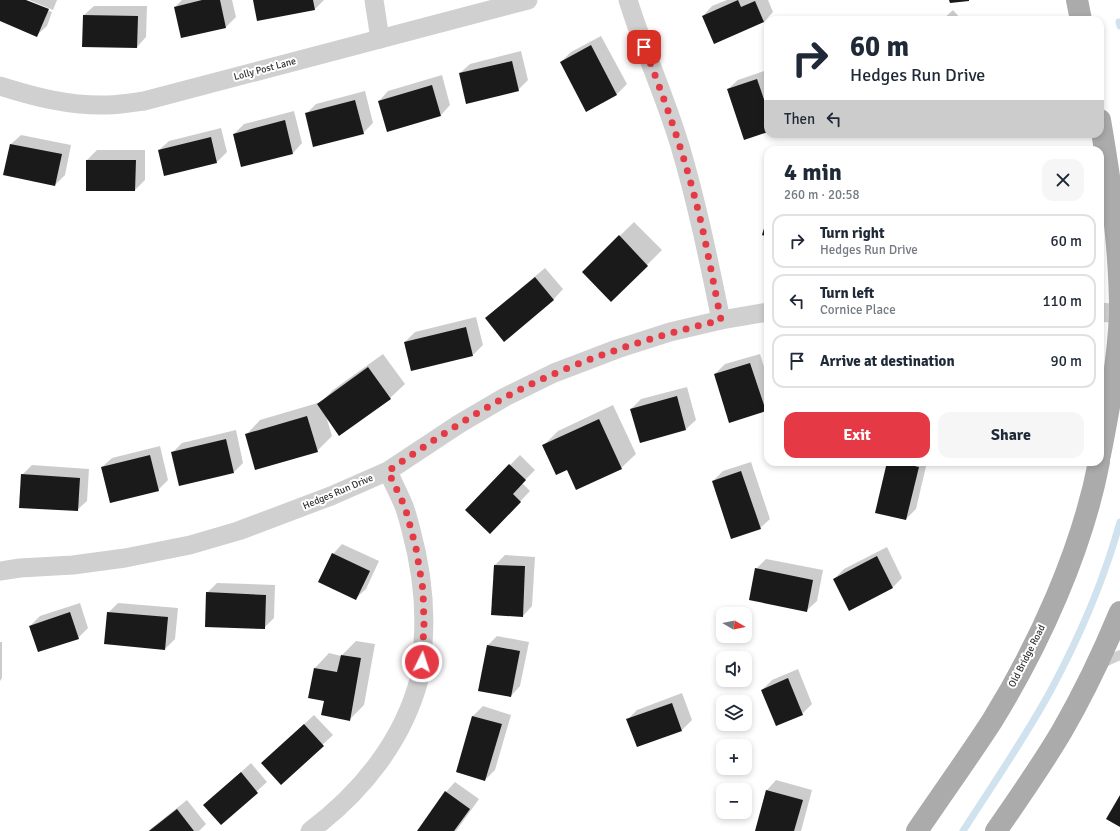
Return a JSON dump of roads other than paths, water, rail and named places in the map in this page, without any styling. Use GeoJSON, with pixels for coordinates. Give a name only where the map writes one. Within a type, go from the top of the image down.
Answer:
{"type":"FeatureCollection","features":[{"type":"Feature","properties":{"kind":"main road"},"geometry":{"type":"LineString","coordinates":[[1077,0],[1080,16]]}},
{"type":"Feature","properties":{"kind":"main road"},"geometry":{"type":"LineString","coordinates":[[1103,138],[1111,185],[1118,244],[1120,314],[1116,358],[1104,433]]}},
{"type":"Feature","properties":{"kind":"main road","name":"Old Bridge Road"},"geometry":{"type":"LineString","coordinates":[[917,831],[992,720],[1027,658],[1058,594],[1078,541],[1098,466]]}},
{"type":"Feature","properties":{"kind":"main road"},"geometry":{"type":"LineString","coordinates":[[996,831],[1040,767],[1062,730],[1096,666],[1120,612]]}},
{"type":"Feature","properties":{"kind":"street"},"geometry":{"type":"LineString","coordinates":[[374,0],[380,39]]}},
{"type":"Feature","properties":{"kind":"street","name":"Lolly Post Lane"},"geometry":{"type":"LineString","coordinates":[[0,86],[33,96],[70,104],[107,105],[144,101],[528,0]]}},
{"type":"Feature","properties":{"kind":"street"},"geometry":{"type":"LineString","coordinates":[[628,0],[638,33],[661,88],[680,146],[700,218],[721,320]]}},
{"type":"Feature","properties":{"kind":"street"},"geometry":{"type":"LineString","coordinates":[[1104,312],[1120,314]]}},
{"type":"Feature","properties":{"kind":"street","name":"Hedges Run Drive"},"geometry":{"type":"LineString","coordinates":[[0,571],[20,568],[73,565],[125,558],[190,545],[238,531],[331,496],[388,471],[459,424],[506,397],[554,373],[617,348],[670,332],[721,320],[764,313]]}},
{"type":"Feature","properties":{"kind":"street"},"geometry":{"type":"LineString","coordinates":[[310,831],[331,815],[359,788],[382,758],[398,732],[414,697],[421,675],[424,624],[423,590],[416,548],[405,507],[388,471]]}},
{"type":"Feature","properties":{"kind":"lane"},"geometry":{"type":"LineString","coordinates":[[1096,666],[1120,655]]}},
{"type":"Feature","properties":{"kind":"waterway"},"geometry":{"type":"LineString","coordinates":[[1119,22],[1120,26]]}},
{"type":"Feature","properties":{"kind":"waterway"},"geometry":{"type":"LineString","coordinates":[[963,831],[1030,726],[1062,670],[1099,586],[1120,522]]}}]}
